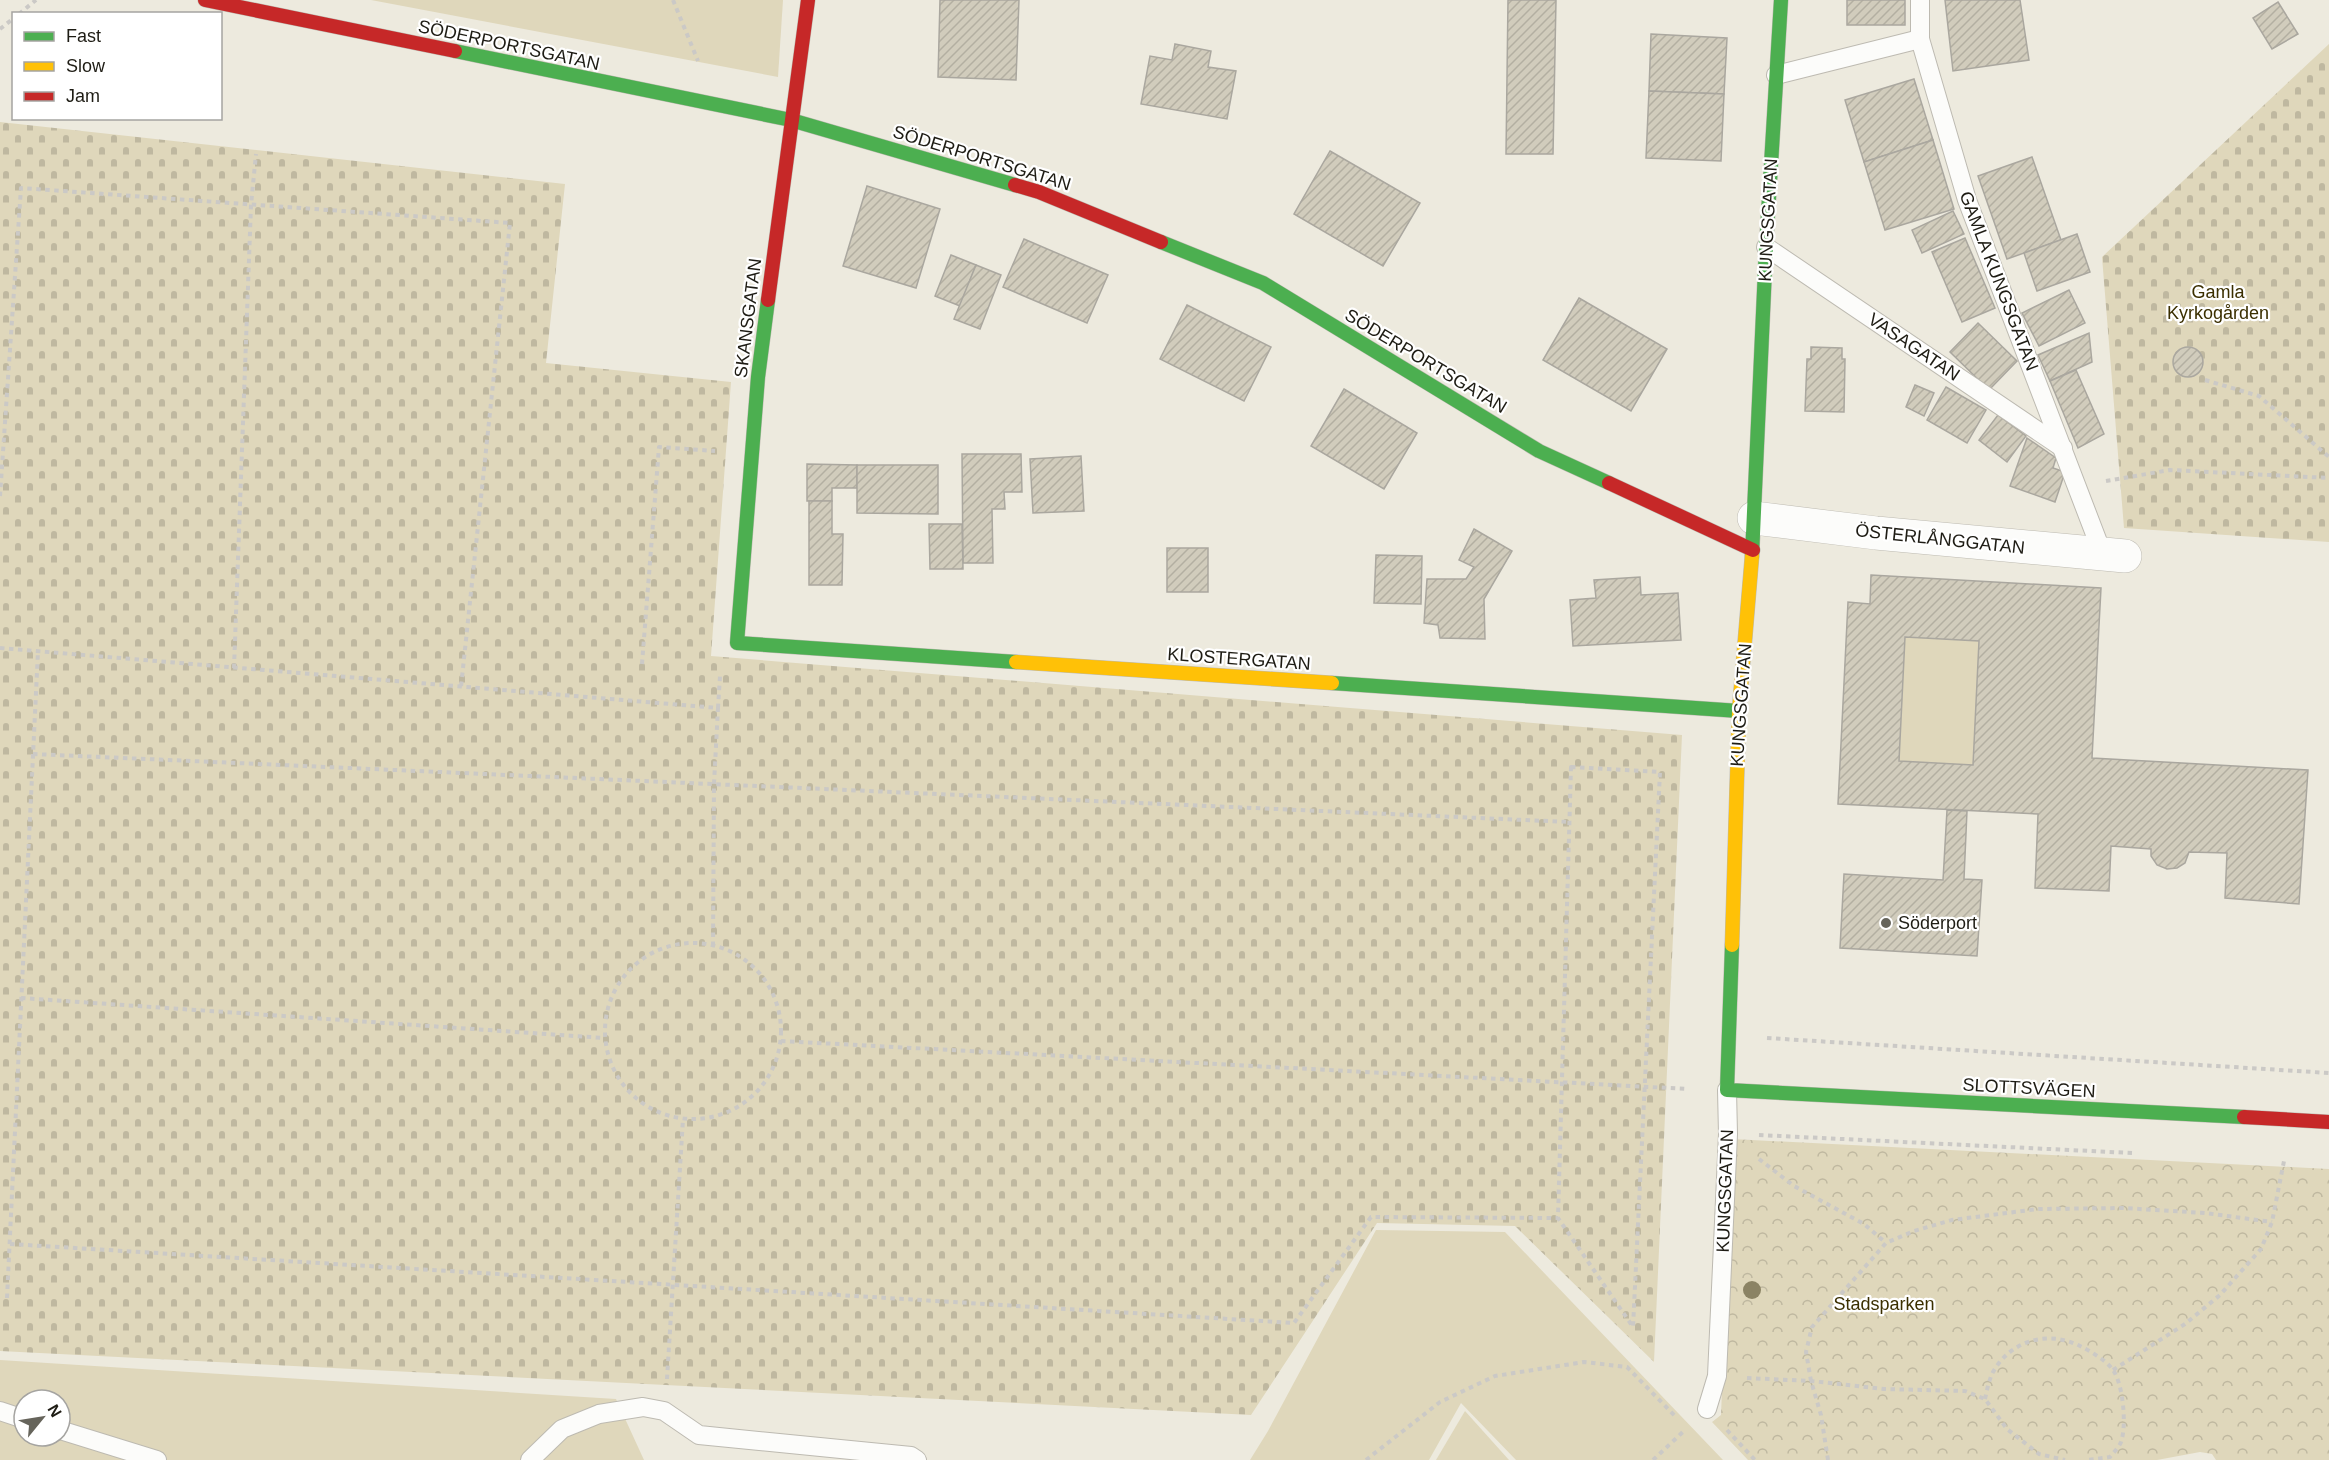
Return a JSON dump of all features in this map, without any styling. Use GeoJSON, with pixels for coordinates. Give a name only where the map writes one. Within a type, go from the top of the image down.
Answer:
{"type":"FeatureCollection","features":[{"type":"Feature","properties":{"kind":"street","name":"SÖDERPORTSGATAN"},"geometry":{"type":"LineString","coordinates":[[205,0],[791,120],[1039,192],[1263,283],[1539,451],[1754,534]]}},
{"type":"Feature","properties":{"kind":"street","name":"SKANSGATAN"},"geometry":{"type":"LineString","coordinates":[[737,643],[758,377],[808,0]]}},
{"type":"Feature","properties":{"kind":"street","name":"KUNGSGATAN"},"geometry":{"type":"LineString","coordinates":[[1727,1090],[1739,711],[1754,534],[1766,247],[1781,0]]}},
{"type":"Feature","properties":{"kind":"street","name":"ÖSTERLÅNGGATAN"},"geometry":{"type":"LineString","coordinates":[[1754,534],[1876,533],[2114,555]]}},
{"type":"Feature","properties":{"kind":"street","name":"KLOSTERGATAN"},"geometry":{"type":"LineString","coordinates":[[737,643],[1739,711]]}},
{"type":"Feature","properties":{"kind":"street","name":"SLOTTSVÄGEN"},"geometry":{"type":"LineString","coordinates":[[1727,1090],[2329,1122]]}},
{"type":"Feature","properties":{"kind":"lane","name":"GAMLA KUNGSGATAN"},"geometry":{"type":"LineString","coordinates":[[1920,0],[1920,39],[1967,200],[2078,487],[2114,555]]}},
{"type":"Feature","properties":{"kind":"lane"},"geometry":{"type":"LineString","coordinates":[[1776,75],[1920,39]]}},
{"type":"Feature","properties":{"kind":"lane","name":"VASAGATAN"},"geometry":{"type":"LineString","coordinates":[[1766,247],[2063,448]]}},
{"type":"Feature","properties":{"kind":"lane","name":"KUNGSGATAN"},"geometry":{"type":"LineString","coordinates":[[1707,1409],[1717,1376],[1728,1134],[1727,1090]]}},
{"type":"Feature","properties":{"kind":"lane"},"geometry":{"type":"LineString","coordinates":[[530,1460],[562,1429],[599,1414],[643,1407],[664,1411],[699,1435],[911,1456],[917,1460]]}},
{"type":"Feature","properties":{"kind":"lane"},"geometry":{"type":"LineString","coordinates":[[72,1434],[157,1460]]}},
{"type":"Feature","properties":{"kind":"path"},"geometry":{"type":"LineString","coordinates":[[21,12],[36,0]]}},
{"type":"Feature","properties":{"kind":"path"},"geometry":{"type":"LineString","coordinates":[[673,0],[719,105]]}},
{"type":"Feature","properties":{"kind":"path"},"geometry":{"type":"LineString","coordinates":[[0,29],[12,20]]}},
{"type":"Feature","properties":{"kind":"path"},"geometry":{"type":"LineString","coordinates":[[234,668],[251,205],[256,154]]}},
{"type":"Feature","properties":{"kind":"path"},"geometry":{"type":"LineString","coordinates":[[0,496],[21,188],[510,223],[461,687]]}},
{"type":"Feature","properties":{"kind":"path"},"geometry":{"type":"LineString","coordinates":[[2205,380],[2259,396],[2329,457]]}},
{"type":"Feature","properties":{"kind":"path"},"geometry":{"type":"LineString","coordinates":[[642,664],[659,447],[752,453]]}},
{"type":"Feature","properties":{"kind":"path"},"geometry":{"type":"LineString","coordinates":[[2078,487],[2130,475],[2170,470],[2329,478]]}},
{"type":"Feature","properties":{"kind":"path"},"geometry":{"type":"LineString","coordinates":[[0,648],[718,708]]}},
{"type":"Feature","properties":{"kind":"path"},"geometry":{"type":"LineString","coordinates":[[7,1298],[38,651]]}},
{"type":"Feature","properties":{"kind":"path"},"geometry":{"type":"LineString","coordinates":[[713,945],[714,784],[719,679]]}},
{"type":"Feature","properties":{"kind":"path"},"geometry":{"type":"LineString","coordinates":[[33,754],[1570,822]]}},
{"type":"Feature","properties":{"kind":"path"},"geometry":{"type":"LineString","coordinates":[[1571,767],[1660,772],[1633,1327],[1558,1218],[1562,1084],[1571,767]]}},
{"type":"Feature","properties":{"kind":"path"},"geometry":{"type":"LineString","coordinates":[[680,943],[713,945],[742,958],[765,980],[778,1009],[781,1041],[773,1068],[758,1091],[737,1108],[711,1118],[683,1119],[659,1113],[632,1095],[621,1083],[610,1061],[604,1038],[608,1005],[624,975],[649,954],[680,943]]}},
{"type":"Feature","properties":{"kind":"path"},"geometry":{"type":"LineString","coordinates":[[21,998],[604,1038]]}},
{"type":"Feature","properties":{"kind":"path"},"geometry":{"type":"LineString","coordinates":[[1728,1036],[2329,1073]]}},
{"type":"Feature","properties":{"kind":"path"},"geometry":{"type":"LineString","coordinates":[[781,1041],[1562,1084],[1727,1090]]}},
{"type":"Feature","properties":{"kind":"path"},"geometry":{"type":"LineString","coordinates":[[664,1411],[683,1119]]}},
{"type":"Feature","properties":{"kind":"path"},"geometry":{"type":"LineString","coordinates":[[1728,1134],[2142,1154]]}},
{"type":"Feature","properties":{"kind":"path"},"geometry":{"type":"LineString","coordinates":[[1728,1134],[1794,1186],[1864,1224],[1886,1243]]}},
{"type":"Feature","properties":{"kind":"path"},"geometry":{"type":"LineString","coordinates":[[2273,1160],[2296,1161]]}},
{"type":"Feature","properties":{"kind":"path"},"geometry":{"type":"LineString","coordinates":[[2113,1370],[2185,1324],[2220,1295],[2261,1249],[2272,1222],[2284,1161]]}},
{"type":"Feature","properties":{"kind":"path"},"geometry":{"type":"LineString","coordinates":[[1828,1460],[1821,1415],[1810,1381],[1806,1352],[1812,1327],[1886,1243],[1914,1231],[1952,1220],[2038,1209],[2134,1209],[2205,1213],[2272,1222]]}},
{"type":"Feature","properties":{"kind":"path"},"geometry":{"type":"LineString","coordinates":[[10,1244],[1294,1323],[1371,1217],[1558,1218]]}},
{"type":"Feature","properties":{"kind":"path"},"geometry":{"type":"LineString","coordinates":[[1985,1398],[1993,1372],[2012,1350],[2037,1338],[2065,1338],[2090,1351],[2113,1370],[2120,1390],[2124,1416],[2121,1442],[2112,1458],[2088,1460]]}},
{"type":"Feature","properties":{"kind":"path"},"geometry":{"type":"LineString","coordinates":[[1366,1460],[1440,1402],[1495,1376],[1584,1362],[1627,1367],[1686,1428]]}},
{"type":"Feature","properties":{"kind":"path"},"geometry":{"type":"LineString","coordinates":[[1717,1376],[1810,1381],[1884,1389],[1965,1391],[1985,1398],[2007,1429],[2039,1454],[2065,1460]]}},
{"type":"Feature","properties":{"kind":"path"},"geometry":{"type":"LineString","coordinates":[[1707,1409],[1755,1460]]}},
{"type":"Feature","properties":{"kind":"path"},"geometry":{"type":"LineString","coordinates":[[1653,1460],[1691,1425]]}},
{"type":"Feature","properties":{"kind":"green space"},"geometry":{"type":"Polygon","coordinates":[[[371,0],[783,0],[778,77],[371,0]]]}},
{"type":"Feature","properties":{"kind":"green space","name":"Gamla Kyrkogården"},"geometry":{"type":"Polygon","coordinates":[[[2329,44],[2329,542],[2124,528],[2102,257],[2329,44]]]}},
{"type":"Feature","properties":{"kind":"green space"},"geometry":{"type":"Polygon","coordinates":[[[0,122],[565,184],[546,363],[731,382],[711,656],[1682,735],[1654,1362],[1515,1226],[1377,1223],[1251,1415],[0,1351],[0,122]]]}},
{"type":"Feature","properties":{"kind":"green space"},"geometry":{"type":"Polygon","coordinates":[[[1905,637],[1979,641],[1973,765],[1899,761],[1905,637]]]}},
{"type":"Feature","properties":{"kind":"green space","name":"Stadsparken"},"geometry":{"type":"Polygon","coordinates":[[[1732,1139],[2329,1169],[2329,1460],[2216,1460],[2212,1454],[2200,1452],[2157,1460],[1748,1460],[1712,1422],[1721,1415],[1732,1139]]]}},
{"type":"Feature","properties":{"kind":"green space"},"geometry":{"type":"Polygon","coordinates":[[[1376,1230],[1505,1232],[1723,1460],[1516,1460],[1461,1403],[1429,1460],[1250,1460],[1268,1431],[1376,1230]]]}},
{"type":"Feature","properties":{"kind":"green space"},"geometry":{"type":"Polygon","coordinates":[[[0,1360],[616,1399],[644,1460],[0,1460],[0,1360]]]}},
{"type":"Feature","properties":{"kind":"green space"},"geometry":{"type":"Polygon","coordinates":[[[1465,1411],[1509,1460],[1436,1460],[1465,1411]]]}},
{"type":"Feature","properties":{"kind":"building"},"geometry":{"type":"Polygon","coordinates":[[[940,0],[1019,0],[1016,80],[938,77],[940,0]]]}},
{"type":"Feature","properties":{"kind":"building"},"geometry":{"type":"Polygon","coordinates":[[[1508,0],[1556,0],[1553,154],[1506,154],[1508,0]]]}},
{"type":"Feature","properties":{"kind":"building"},"geometry":{"type":"Polygon","coordinates":[[[1847,0],[1905,0],[1905,25],[1847,25],[1847,0]]]}},
{"type":"Feature","properties":{"kind":"building"},"geometry":{"type":"Polygon","coordinates":[[[1945,0],[2020,0],[2029,60],[1953,71],[1945,0]]]}},
{"type":"Feature","properties":{"kind":"building"},"geometry":{"type":"Polygon","coordinates":[[[2278,2],[2298,34],[2272,49],[2253,18],[2278,2]]]}},
{"type":"Feature","properties":{"kind":"building"},"geometry":{"type":"Polygon","coordinates":[[[1651,34],[1727,38],[1724,94],[1649,91],[1651,34]]]}},
{"type":"Feature","properties":{"kind":"building"},"geometry":{"type":"Polygon","coordinates":[[[1175,44],[1211,51],[1208,67],[1236,71],[1227,119],[1141,104],[1150,56],[1172,60],[1175,44]]]}},
{"type":"Feature","properties":{"kind":"building"},"geometry":{"type":"Polygon","coordinates":[[[1914,79],[1933,140],[1864,162],[1845,100],[1914,79]]]}},
{"type":"Feature","properties":{"kind":"building"},"geometry":{"type":"Polygon","coordinates":[[[1649,91],[1724,94],[1721,161],[1646,158],[1649,91]]]}},
{"type":"Feature","properties":{"kind":"building"},"geometry":{"type":"Polygon","coordinates":[[[1933,140],[1954,209],[1885,230],[1864,162],[1933,140]]]}},
{"type":"Feature","properties":{"kind":"building"},"geometry":{"type":"Polygon","coordinates":[[[1330,151],[1420,203],[1383,266],[1294,214],[1330,151]]]}},
{"type":"Feature","properties":{"kind":"building"},"geometry":{"type":"Polygon","coordinates":[[[2032,157],[2061,240],[2007,259],[1978,176],[2032,157]]]}},
{"type":"Feature","properties":{"kind":"building"},"geometry":{"type":"Polygon","coordinates":[[[867,186],[940,209],[916,288],[843,266],[867,186]]]}},
{"type":"Feature","properties":{"kind":"building"},"geometry":{"type":"Polygon","coordinates":[[[1953,211],[1964,234],[1922,253],[1912,230],[1953,211]]]}},
{"type":"Feature","properties":{"kind":"building"},"geometry":{"type":"Polygon","coordinates":[[[2077,234],[2090,272],[2037,291],[2024,253],[2077,234]]]}},
{"type":"Feature","properties":{"kind":"building"},"geometry":{"type":"Polygon","coordinates":[[[1965,238],[1995,308],[1962,322],[1932,252],[1965,238]]]}},
{"type":"Feature","properties":{"kind":"building"},"geometry":{"type":"Polygon","coordinates":[[[1024,239],[1108,275],[1087,323],[1003,287],[1024,239]]]}},
{"type":"Feature","properties":{"kind":"building"},"geometry":{"type":"Polygon","coordinates":[[[951,255],[976,265],[960,306],[935,296],[951,255]]]}},
{"type":"Feature","properties":{"kind":"building"},"geometry":{"type":"Polygon","coordinates":[[[976,265],[1001,275],[980,329],[954,319],[976,265]]]}},
{"type":"Feature","properties":{"kind":"building"},"geometry":{"type":"Polygon","coordinates":[[[2069,290],[2085,323],[2039,346],[2022,313],[2069,290]]]}},
{"type":"Feature","properties":{"kind":"building"},"geometry":{"type":"Polygon","coordinates":[[[1579,298],[1667,349],[1631,411],[1543,360],[1579,298]]]}},
{"type":"Feature","properties":{"kind":"building"},"geometry":{"type":"Polygon","coordinates":[[[1187,305],[1271,347],[1244,401],[1160,359],[1187,305]]]}},
{"type":"Feature","properties":{"kind":"building"},"geometry":{"type":"Polygon","coordinates":[[[1978,323],[2017,361],[1989,390],[1950,352],[1978,323]]]}},
{"type":"Feature","properties":{"kind":"building"},"geometry":{"type":"Polygon","coordinates":[[[2089,333],[2092,362],[2050,381],[2038,355],[2089,333]]]}},
{"type":"Feature","properties":{"kind":"building"},"geometry":{"type":"Polygon","coordinates":[[[1811,347],[1842,348],[1842,359],[1845,359],[1844,412],[1805,411],[1807,359],[1811,359],[1811,347]]]}},
{"type":"Feature","properties":{"kind":"building"},"geometry":{"type":"Polygon","coordinates":[[[2188,347],[2194,348],[2202,356],[2202,368],[2194,376],[2188,377],[2182,376],[2174,368],[2173,362],[2174,356],[2182,348],[2188,347]]]}},
{"type":"Feature","properties":{"kind":"building"},"geometry":{"type":"Polygon","coordinates":[[[2076,370],[2104,434],[2078,448],[2050,381],[2076,370]]]}},
{"type":"Feature","properties":{"kind":"building"},"geometry":{"type":"Polygon","coordinates":[[[1915,385],[1934,393],[1924,416],[1906,407],[1915,385]]]}},
{"type":"Feature","properties":{"kind":"building"},"geometry":{"type":"Polygon","coordinates":[[[1946,387],[1986,410],[1967,443],[1927,420],[1946,387]]]}},
{"type":"Feature","properties":{"kind":"building"},"geometry":{"type":"Polygon","coordinates":[[[1344,389],[1417,433],[1384,489],[1311,446],[1344,389]]]}},
{"type":"Feature","properties":{"kind":"building"},"geometry":{"type":"Polygon","coordinates":[[[1998,415],[2026,436],[2007,462],[1979,440],[1998,415]]]}},
{"type":"Feature","properties":{"kind":"building"},"geometry":{"type":"Polygon","coordinates":[[[2027,438],[2056,458],[2053,468],[2065,472],[2055,502],[2010,486],[2027,438]]]}},
{"type":"Feature","properties":{"kind":"building"},"geometry":{"type":"Polygon","coordinates":[[[962,454],[1021,454],[1022,492],[1004,492],[1005,509],[992,509],[993,563],[963,563],[962,454]]]}},
{"type":"Feature","properties":{"kind":"building"},"geometry":{"type":"Polygon","coordinates":[[[1081,456],[1084,511],[1033,513],[1030,459],[1081,456]]]}},
{"type":"Feature","properties":{"kind":"building"},"geometry":{"type":"Polygon","coordinates":[[[807,464],[857,465],[857,488],[832,488],[832,501],[807,501],[807,464]]]}},
{"type":"Feature","properties":{"kind":"building"},"geometry":{"type":"Polygon","coordinates":[[[857,465],[938,465],[938,514],[857,513],[857,465]]]}},
{"type":"Feature","properties":{"kind":"building"},"geometry":{"type":"Polygon","coordinates":[[[809,501],[832,501],[832,534],[843,534],[842,585],[809,585],[809,501]]]}},
{"type":"Feature","properties":{"kind":"building"},"geometry":{"type":"Polygon","coordinates":[[[929,524],[962,524],[963,569],[930,569],[929,524]]]}},
{"type":"Feature","properties":{"kind":"building"},"geometry":{"type":"Polygon","coordinates":[[[1474,529],[1512,551],[1484,599],[1485,639],[1440,638],[1438,625],[1424,623],[1427,579],[1466,579],[1474,567],[1459,560],[1474,529]]]}},
{"type":"Feature","properties":{"kind":"building"},"geometry":{"type":"Polygon","coordinates":[[[1167,548],[1208,548],[1208,592],[1167,592],[1167,548]]]}},
{"type":"Feature","properties":{"kind":"building"},"geometry":{"type":"Polygon","coordinates":[[[1376,555],[1422,556],[1421,604],[1374,603],[1376,555]]]}},
{"type":"Feature","properties":{"kind":"building"},"geometry":{"type":"Polygon","coordinates":[[[1871,575],[2101,588],[2092,758],[2308,770],[2299,904],[2225,898],[2227,853],[2189,852],[2185,863],[2177,868],[2167,869],[2157,865],[2151,856],[2151,849],[2111,846],[2109,891],[2035,888],[2038,814],[1838,804],[1848,602],[1870,604],[1871,575]],[[1905,637],[1899,761],[1973,765],[1979,641],[1905,637]]]}},
{"type":"Feature","properties":{"kind":"building"},"geometry":{"type":"Polygon","coordinates":[[[1640,577],[1641,595],[1678,593],[1681,640],[1573,646],[1570,600],[1596,598],[1594,580],[1640,577]]]}},
{"type":"Feature","properties":{"kind":"building"},"geometry":{"type":"Polygon","coordinates":[[[1947,810],[1967,811],[1964,879],[1982,880],[1977,956],[1840,948],[1844,874],[1943,880],[1947,810]]]}},
{"type":"Feature","properties":{"kind":"traffic: fast"},"geometry":{"type":"LineString","coordinates":[[1752,556],[1766,247],[1781,0]]}},
{"type":"Feature","properties":{"kind":"traffic: fast"},"geometry":{"type":"LineString","coordinates":[[455,51],[791,120],[1015,185]]}},
{"type":"Feature","properties":{"kind":"traffic: fast"},"geometry":{"type":"LineString","coordinates":[[1161,242],[1263,283],[1539,451],[1609,483]]}},
{"type":"Feature","properties":{"kind":"traffic: fast"},"geometry":{"type":"LineString","coordinates":[[768,300],[758,377],[737,643],[1016,662]]}},
{"type":"Feature","properties":{"kind":"traffic: fast"},"geometry":{"type":"LineString","coordinates":[[1332,683],[1739,711]]}},
{"type":"Feature","properties":{"kind":"traffic: fast"},"geometry":{"type":"LineString","coordinates":[[1732,945],[1727,1090],[2244,1117]]}},
{"type":"Feature","properties":{"kind":"traffic: slow"},"geometry":{"type":"LineString","coordinates":[[1732,945],[1739,711],[1752,556]]}},
{"type":"Feature","properties":{"kind":"traffic: slow"},"geometry":{"type":"LineString","coordinates":[[1016,662],[1332,683]]}},
{"type":"Feature","properties":{"kind":"traffic: jam"},"geometry":{"type":"LineString","coordinates":[[205,0],[455,51]]}},
{"type":"Feature","properties":{"kind":"traffic: jam"},"geometry":{"type":"LineString","coordinates":[[768,300],[808,0]]}},
{"type":"Feature","properties":{"kind":"traffic: jam"},"geometry":{"type":"LineString","coordinates":[[1015,185],[1039,192],[1161,242]]}},
{"type":"Feature","properties":{"kind":"traffic: jam"},"geometry":{"type":"LineString","coordinates":[[1609,483],[1753,550]]}},
{"type":"Feature","properties":{"kind":"traffic: jam"},"geometry":{"type":"LineString","coordinates":[[2244,1117],[2329,1122]]}},
{"type":"Feature","properties":{"kind":"place","name":"Söderport"},"geometry":{"type":"Point","coordinates":[1886,923]}}]}
